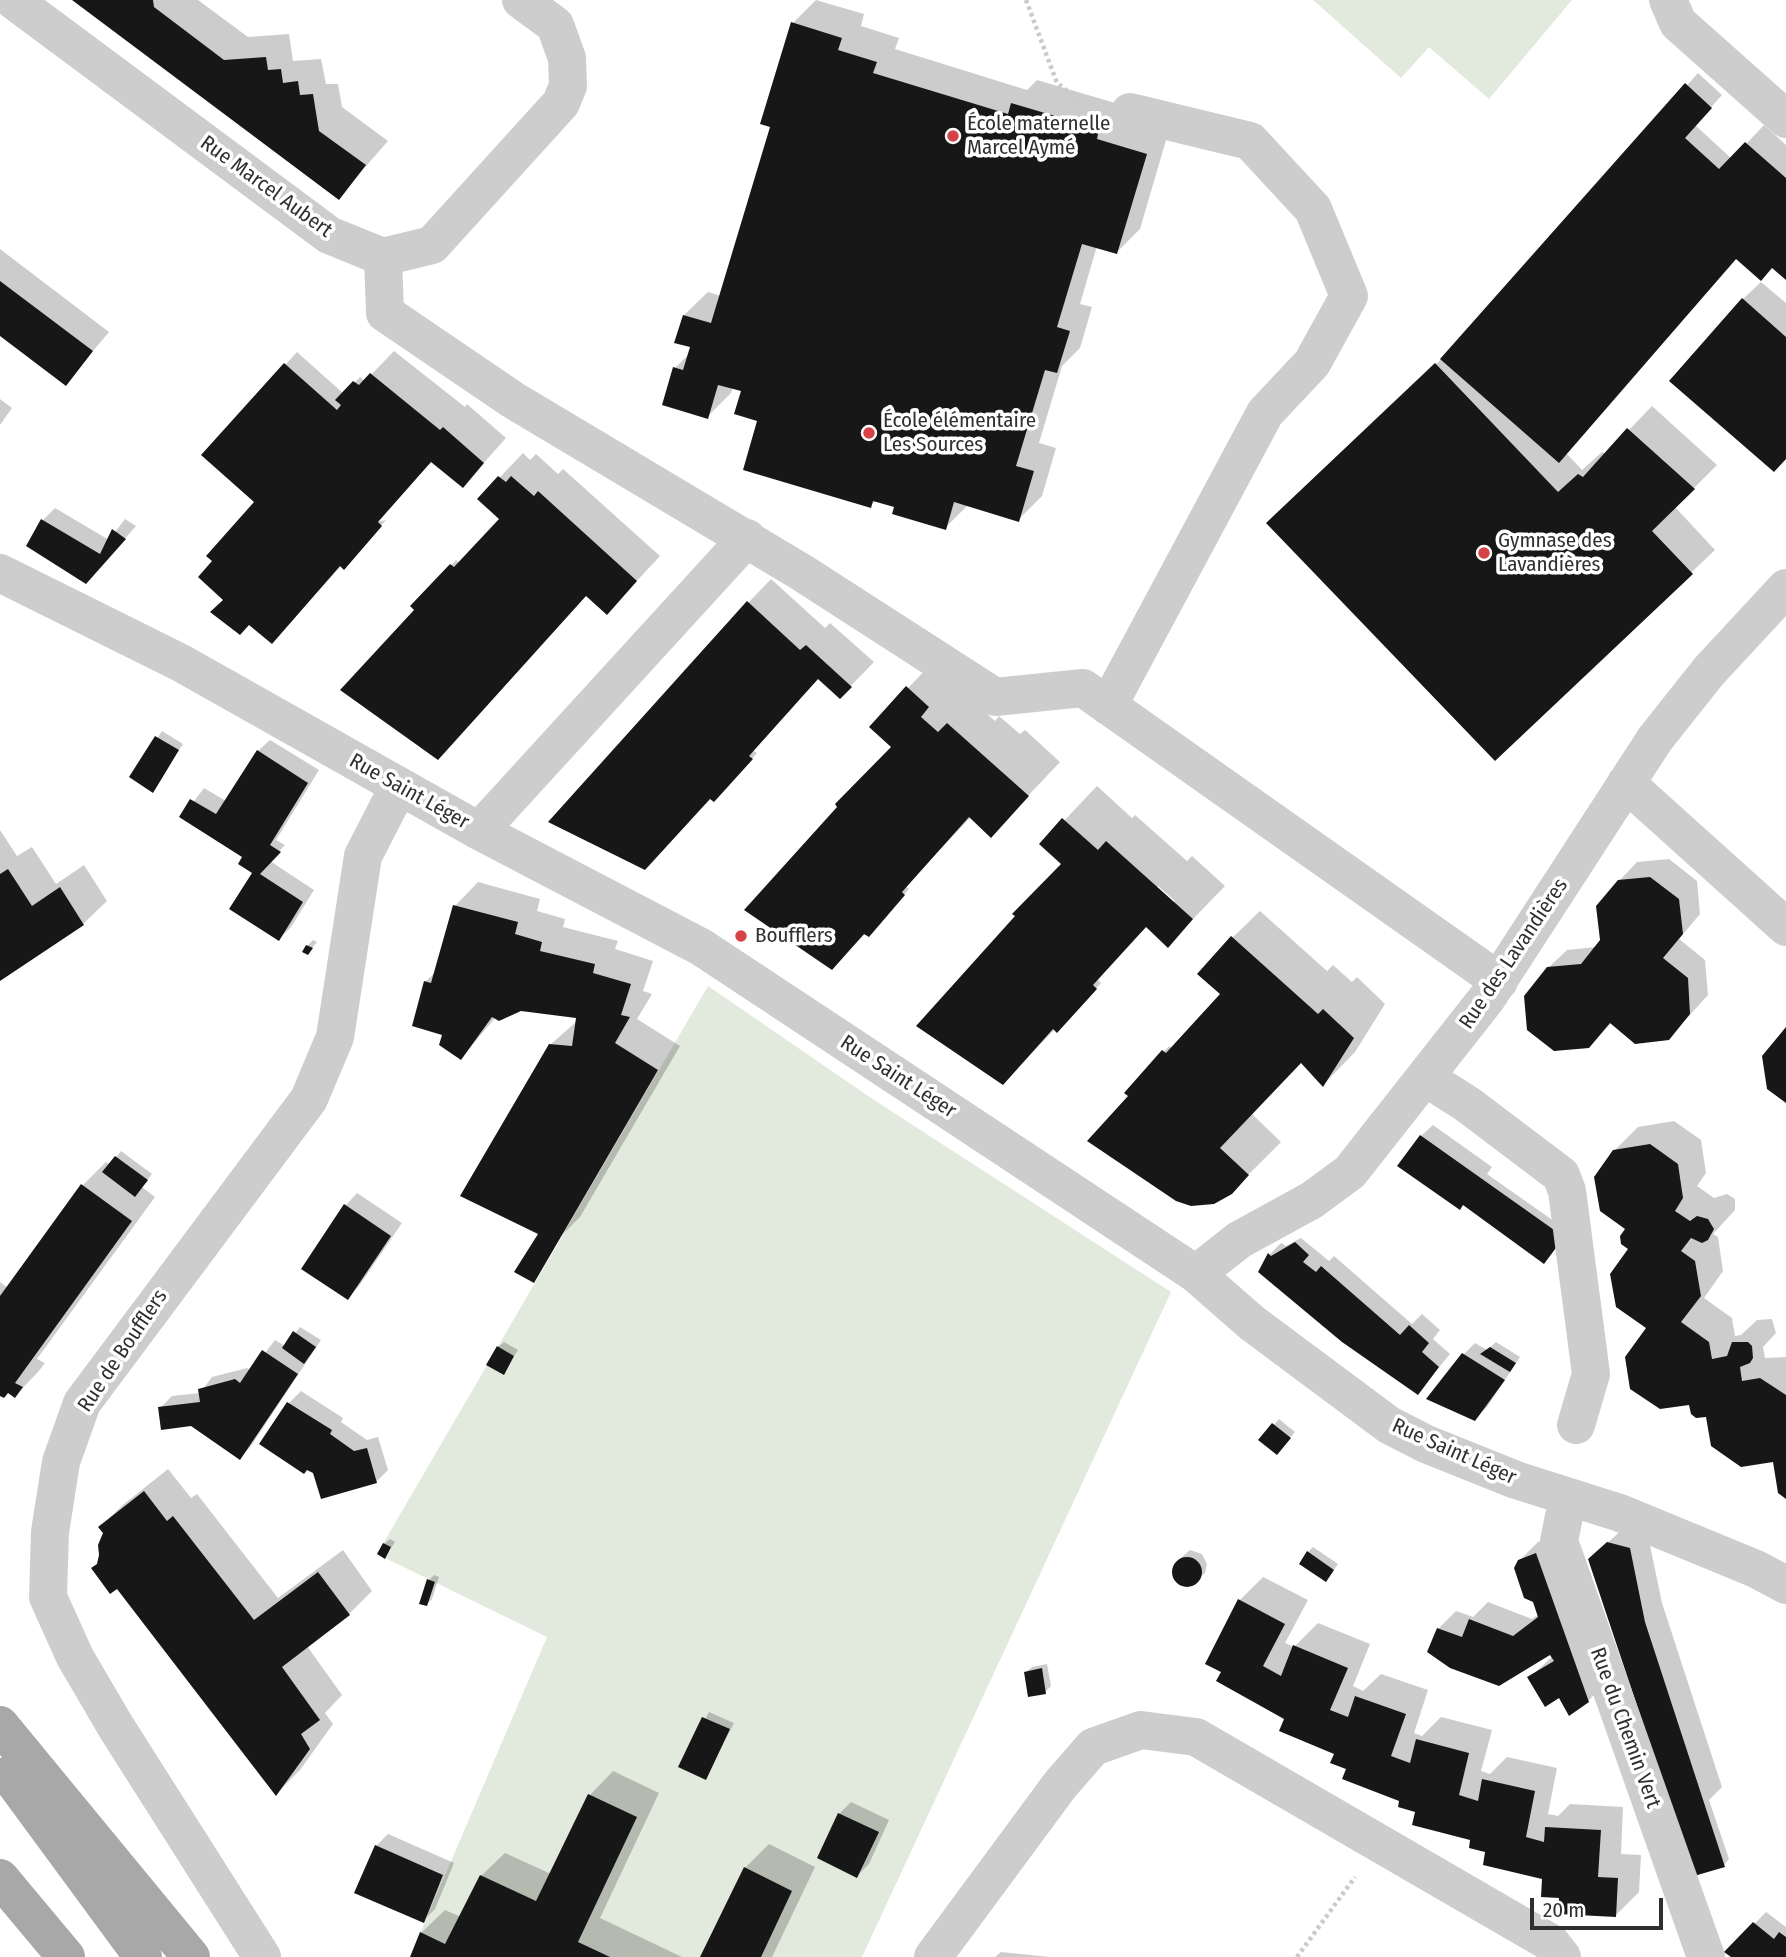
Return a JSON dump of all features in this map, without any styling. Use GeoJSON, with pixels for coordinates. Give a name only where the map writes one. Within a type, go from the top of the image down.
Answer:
{"type":"FeatureCollection","features":[{"type":"Feature","properties":{"kind":"main road"},"geometry":{"type":"LineString","coordinates":[[0,1725],[191,1957]]}},
{"type":"Feature","properties":{"kind":"main road"},"geometry":{"type":"LineString","coordinates":[[0,1763],[143,1957]]}},
{"type":"Feature","properties":{"kind":"main road"},"geometry":{"type":"LineString","coordinates":[[0,1808],[111,1957]]}},
{"type":"Feature","properties":{"kind":"main road"},"geometry":{"type":"LineString","coordinates":[[0,1878],[66,1957]]}},
{"type":"Feature","properties":{"kind":"street","name":"Rue Marcel Aubert"},"geometry":{"type":"LineString","coordinates":[[13,0],[329,235],[383,257]]}},
{"type":"Feature","properties":{"kind":"street"},"geometry":{"type":"LineString","coordinates":[[521,0],[555,26],[567,58],[568,86],[561,103],[432,245],[383,257],[385,313],[513,400],[747,538],[995,697],[1083,688],[1499,981]]}},
{"type":"Feature","properties":{"kind":"street"},"geometry":{"type":"LineString","coordinates":[[1668,0],[1678,23],[1786,120]]}},
{"type":"Feature","properties":{"kind":"street"},"geometry":{"type":"LineString","coordinates":[[1108,706],[1265,413],[1312,363],[1349,296],[1313,209],[1250,141],[1130,112]]}},
{"type":"Feature","properties":{"kind":"street"},"geometry":{"type":"LineString","coordinates":[[479,831],[747,538]]}},
{"type":"Feature","properties":{"kind":"street","name":"Rue Saint Léger"},"geometry":{"type":"LineString","coordinates":[[0,573],[181,663],[479,831],[701,947],[1196,1274],[1252,1323],[1389,1425],[1439,1449],[1568,1497],[1620,1513],[1756,1569],[1786,1586]]}},
{"type":"Feature","properties":{"kind":"street","name":"Rue des Lavandières"},"geometry":{"type":"LineString","coordinates":[[1196,1274],[1239,1240],[1312,1200],[1350,1172],[1426,1078],[1499,981],[1655,739],[1709,671],[1786,588]]}},
{"type":"Feature","properties":{"kind":"street"},"geometry":{"type":"LineString","coordinates":[[1626,783],[1786,927]]}},
{"type":"Feature","properties":{"kind":"street","name":"Rue de Boufflers"},"geometry":{"type":"LineString","coordinates":[[262,1957],[123,1738],[75,1657],[48,1597],[50,1532],[61,1462],[82,1403],[309,1099],[335,1037],[363,856],[398,786]]}},
{"type":"Feature","properties":{"kind":"street"},"geometry":{"type":"LineString","coordinates":[[1426,1078],[1561,1175],[1567,1191],[1591,1374],[1576,1425]]}},
{"type":"Feature","properties":{"kind":"street","name":"Rue du Chemin Vert"},"geometry":{"type":"LineString","coordinates":[[1568,1497],[1559,1541],[1706,1957]]}},
{"type":"Feature","properties":{"kind":"street"},"geometry":{"type":"LineString","coordinates":[[933,1957],[1060,1785],[1093,1747],[1141,1730],[1196,1737],[1378,1846],[1550,1943],[1562,1957]]}},
{"type":"Feature","properties":{"kind":"path"},"geometry":{"type":"LineString","coordinates":[[1026,0],[1057,83],[1089,108],[1130,112]]}},
{"type":"Feature","properties":{"kind":"path"},"geometry":{"type":"LineString","coordinates":[[1297,1957],[1378,1846]]}},
{"type":"Feature","properties":{"kind":"shaded area"},"geometry":{"type":"Polygon","coordinates":[[[1313,0],[1572,0],[1489,99],[1429,47],[1401,78],[1313,0]]]}},
{"type":"Feature","properties":{"kind":"shaded area"},"geometry":{"type":"Polygon","coordinates":[[[708,986],[874,1100],[1171,1292],[862,1957],[410,1957],[547,1637],[377,1554],[708,986]]]}},
{"type":"Feature","properties":{"kind":"building"},"geometry":{"type":"Polygon","coordinates":[[[72,0],[153,0],[154,7],[224,60],[266,57],[268,70],[281,69],[283,83],[298,81],[300,95],[313,94],[319,131],[366,165],[339,200],[72,0]]]}},
{"type":"Feature","properties":{"kind":"building"},"geometry":{"type":"Polygon","coordinates":[[[791,22],[842,38],[838,50],[877,62],[873,73],[1008,114],[1011,103],[1099,129],[1097,139],[1147,154],[1117,254],[1082,244],[1057,327],[1070,331],[1057,373],[1045,370],[1016,466],[1034,471],[1019,522],[954,502],[946,530],[892,514],[894,507],[873,501],[871,508],[743,470],[757,421],[734,414],[741,391],[718,385],[708,419],[662,405],[673,367],[683,370],[690,347],[674,343],[683,315],[711,323],[770,127],[760,124],[791,22]]]}},
{"type":"Feature","properties":{"kind":"building"},"geometry":{"type":"Polygon","coordinates":[[[1685,83],[1712,108],[1685,138],[1719,169],[1745,142],[1786,178],[1786,280],[1772,268],[1761,281],[1736,259],[1559,463],[1440,359],[1685,83]]]}},
{"type":"Feature","properties":{"kind":"building"},"geometry":{"type":"Polygon","coordinates":[[[0,281],[93,351],[66,386],[0,336],[0,281]]]}},
{"type":"Feature","properties":{"kind":"building"},"geometry":{"type":"Polygon","coordinates":[[[1742,298],[1786,337],[1786,459],[1774,472],[1669,381],[1742,298]]]}},
{"type":"Feature","properties":{"kind":"building"},"geometry":{"type":"Polygon","coordinates":[[[284,363],[337,410],[341,405],[335,400],[353,381],[359,385],[370,373],[440,430],[443,427],[484,463],[463,488],[431,462],[378,522],[382,526],[344,570],[340,566],[272,644],[249,625],[240,635],[210,612],[223,600],[198,577],[212,561],[206,556],[254,502],[201,455],[284,363]]]}},
{"type":"Feature","properties":{"kind":"building","name":"Gymnase des Lavandières"},"geometry":{"type":"Polygon","coordinates":[[[1435,363],[1558,492],[1578,474],[1583,477],[1627,428],[1695,489],[1652,531],[1693,574],[1495,761],[1266,523],[1435,363]]]}},
{"type":"Feature","properties":{"kind":"building"},"geometry":{"type":"Polygon","coordinates":[[[498,476],[506,482],[511,476],[534,496],[538,491],[637,581],[607,615],[586,596],[438,760],[340,690],[414,610],[410,606],[450,564],[454,567],[499,519],[477,499],[498,476]]]}},
{"type":"Feature","properties":{"kind":"building"},"geometry":{"type":"Polygon","coordinates":[[[41,519],[100,554],[112,529],[126,539],[86,584],[26,546],[41,519]]]}},
{"type":"Feature","properties":{"kind":"building"},"geometry":{"type":"Polygon","coordinates":[[[747,601],[800,650],[806,645],[852,687],[840,699],[818,679],[749,756],[753,759],[714,802],[710,799],[645,870],[548,822],[747,601]]]}},
{"type":"Feature","properties":{"kind":"building"},"geometry":{"type":"Polygon","coordinates":[[[906,686],[929,707],[921,717],[938,732],[947,723],[1029,796],[991,838],[969,817],[902,892],[905,895],[869,937],[864,934],[832,970],[744,910],[837,807],[835,804],[891,747],[869,727],[906,686]]]}},
{"type":"Feature","properties":{"kind":"building"},"geometry":{"type":"Polygon","coordinates":[[[155,736],[179,750],[153,793],[129,777],[155,736]]]}},
{"type":"Feature","properties":{"kind":"building"},"geometry":{"type":"Polygon","coordinates":[[[257,750],[308,783],[270,845],[281,852],[260,874],[303,902],[279,941],[229,909],[252,873],[238,864],[242,857],[179,817],[190,799],[216,814],[257,750]]]}},
{"type":"Feature","properties":{"kind":"building"},"geometry":{"type":"Polygon","coordinates":[[[1062,818],[1098,850],[1106,841],[1193,919],[1168,948],[1146,927],[1093,985],[1097,989],[1057,1033],[1053,1029],[1003,1085],[916,1026],[1015,916],[1012,914],[1061,864],[1039,844],[1062,818]]]}},
{"type":"Feature","properties":{"kind":"building"},"geometry":{"type":"Polygon","coordinates":[[[8,869],[32,906],[60,887],[84,925],[0,981],[0,874],[8,869]]]}},
{"type":"Feature","properties":{"kind":"building"},"geometry":{"type":"Polygon","coordinates":[[[1650,877],[1679,899],[1683,934],[1663,958],[1688,978],[1690,1014],[1669,1040],[1635,1044],[1610,1023],[1589,1048],[1554,1051],[1527,1030],[1524,996],[1547,967],[1581,964],[1600,940],[1596,906],[1618,880],[1650,877]]]}},
{"type":"Feature","properties":{"kind":"building"},"geometry":{"type":"Polygon","coordinates":[[[453,905],[518,922],[515,934],[542,942],[540,951],[595,964],[593,973],[631,984],[621,1015],[630,1017],[615,1043],[658,1070],[534,1283],[514,1272],[538,1234],[460,1196],[549,1044],[572,1046],[576,1018],[521,1011],[499,1021],[492,1017],[461,1060],[439,1045],[442,1035],[412,1026],[424,981],[431,983],[453,905]]]}},
{"type":"Feature","properties":{"kind":"building"},"geometry":{"type":"Polygon","coordinates":[[[1231,936],[1318,1014],[1323,1009],[1354,1038],[1323,1087],[1301,1063],[1220,1148],[1249,1175],[1232,1194],[1214,1204],[1191,1206],[1176,1201],[1087,1141],[1128,1096],[1124,1093],[1162,1050],[1166,1053],[1220,994],[1197,974],[1231,936]]]}},
{"type":"Feature","properties":{"kind":"building"},"geometry":{"type":"Polygon","coordinates":[[[306,945],[313,948],[308,955],[302,952],[306,945]]]}},
{"type":"Feature","properties":{"kind":"building"},"geometry":{"type":"Polygon","coordinates":[[[1786,1027],[1786,1103],[1767,1089],[1762,1056],[1786,1027]]]}},
{"type":"Feature","properties":{"kind":"building"},"geometry":{"type":"Polygon","coordinates":[[[1420,1135],[1564,1237],[1544,1264],[1463,1205],[1460,1210],[1397,1166],[1420,1135]]]}},
{"type":"Feature","properties":{"kind":"building"},"geometry":{"type":"Polygon","coordinates":[[[1650,1144],[1678,1164],[1683,1198],[1675,1211],[1690,1221],[1697,1216],[1708,1219],[1714,1229],[1708,1240],[1702,1243],[1691,1238],[1681,1251],[1695,1261],[1701,1296],[1681,1322],[1709,1342],[1712,1359],[1727,1356],[1732,1342],[1748,1342],[1752,1346],[1753,1358],[1750,1363],[1740,1367],[1742,1381],[1760,1378],[1786,1395],[1786,1499],[1778,1493],[1773,1462],[1741,1467],[1711,1446],[1706,1417],[1696,1418],[1691,1414],[1689,1405],[1660,1409],[1630,1389],[1625,1357],[1646,1328],[1616,1307],[1610,1274],[1628,1249],[1621,1244],[1620,1236],[1625,1229],[1600,1211],[1594,1177],[1613,1150],[1650,1144]]]}},
{"type":"Feature","properties":{"kind":"building"},"geometry":{"type":"Polygon","coordinates":[[[115,1156],[148,1180],[135,1197],[102,1172],[115,1156]]]}},
{"type":"Feature","properties":{"kind":"building"},"geometry":{"type":"Polygon","coordinates":[[[81,1184],[132,1221],[15,1383],[23,1387],[15,1398],[8,1393],[4,1398],[0,1396],[0,1296],[81,1184]]]}},
{"type":"Feature","properties":{"kind":"building"},"geometry":{"type":"Polygon","coordinates":[[[344,1204],[391,1236],[348,1300],[301,1269],[344,1204]]]}},
{"type":"Feature","properties":{"kind":"building"},"geometry":{"type":"Polygon","coordinates":[[[1295,1242],[1309,1255],[1303,1262],[1316,1272],[1321,1266],[1400,1335],[1409,1325],[1429,1343],[1422,1352],[1439,1367],[1418,1395],[1342,1342],[1258,1272],[1268,1253],[1271,1256],[1295,1242]]]}},
{"type":"Feature","properties":{"kind":"building"},"geometry":{"type":"Polygon","coordinates":[[[293,1331],[316,1347],[304,1364],[282,1348],[293,1331]]]}},
{"type":"Feature","properties":{"kind":"building"},"geometry":{"type":"Polygon","coordinates":[[[497,1346],[514,1356],[504,1375],[486,1365],[497,1346]]]}},
{"type":"Feature","properties":{"kind":"building"},"geometry":{"type":"Polygon","coordinates":[[[1490,1347],[1516,1363],[1510,1372],[1480,1354],[1490,1347]]]}},
{"type":"Feature","properties":{"kind":"building"},"geometry":{"type":"Polygon","coordinates":[[[262,1350],[298,1374],[240,1460],[191,1426],[161,1430],[158,1407],[200,1402],[198,1389],[235,1379],[240,1383],[262,1350]]]}},
{"type":"Feature","properties":{"kind":"building"},"geometry":{"type":"Polygon","coordinates":[[[1462,1353],[1505,1380],[1475,1421],[1426,1399],[1462,1353]]]}},
{"type":"Feature","properties":{"kind":"building"},"geometry":{"type":"Polygon","coordinates":[[[287,1402],[332,1430],[330,1434],[354,1451],[367,1448],[377,1483],[321,1499],[313,1473],[307,1470],[304,1474],[259,1444],[287,1402]]]}},
{"type":"Feature","properties":{"kind":"building"},"geometry":{"type":"Polygon","coordinates":[[[1272,1423],[1291,1438],[1277,1455],[1258,1440],[1272,1423]]]}},
{"type":"Feature","properties":{"kind":"building"},"geometry":{"type":"Polygon","coordinates":[[[144,1491],[167,1521],[173,1516],[254,1620],[318,1572],[350,1615],[282,1667],[320,1720],[301,1734],[310,1749],[276,1796],[117,1589],[110,1594],[91,1568],[97,1564],[98,1545],[103,1533],[98,1527],[144,1491]]]}},
{"type":"Feature","properties":{"kind":"building"},"geometry":{"type":"Polygon","coordinates":[[[1607,1542],[1630,1548],[1645,1622],[1725,1867],[1694,1876],[1588,1559],[1607,1542]]]}},
{"type":"Feature","properties":{"kind":"building"},"geometry":{"type":"Polygon","coordinates":[[[383,1543],[391,1547],[385,1559],[377,1554],[383,1543]]]}},
{"type":"Feature","properties":{"kind":"building"},"geometry":{"type":"Polygon","coordinates":[[[1307,1551],[1334,1570],[1326,1582],[1299,1564],[1307,1551]]]}},
{"type":"Feature","properties":{"kind":"building"},"geometry":{"type":"Polygon","coordinates":[[[1536,1553],[1589,1702],[1569,1716],[1559,1698],[1545,1707],[1527,1677],[1554,1661],[1550,1655],[1499,1686],[1450,1668],[1427,1652],[1437,1628],[1462,1637],[1469,1619],[1513,1636],[1538,1617],[1533,1602],[1524,1598],[1514,1568],[1518,1560],[1536,1553]]]}},
{"type":"Feature","properties":{"kind":"building"},"geometry":{"type":"Polygon","coordinates":[[[1187,1557],[1198,1561],[1202,1572],[1198,1583],[1187,1587],[1176,1583],[1172,1572],[1176,1561],[1187,1557]]]}},
{"type":"Feature","properties":{"kind":"building"},"geometry":{"type":"Polygon","coordinates":[[[427,1579],[435,1582],[427,1606],[419,1604],[427,1579]]]}},
{"type":"Feature","properties":{"kind":"building"},"geometry":{"type":"Polygon","coordinates":[[[1238,1599],[1285,1624],[1263,1666],[1281,1676],[1293,1645],[1348,1668],[1330,1710],[1348,1717],[1355,1696],[1406,1714],[1391,1756],[1410,1763],[1416,1739],[1469,1753],[1459,1795],[1478,1801],[1482,1779],[1535,1791],[1526,1837],[1544,1842],[1545,1827],[1601,1830],[1598,1877],[1618,1878],[1616,1917],[1558,1914],[1559,1898],[1541,1897],[1542,1879],[1483,1865],[1485,1852],[1469,1848],[1470,1840],[1412,1825],[1415,1812],[1398,1807],[1399,1801],[1342,1779],[1346,1769],[1330,1763],[1334,1754],[1279,1731],[1284,1719],[1216,1681],[1221,1672],[1205,1664],[1238,1599]]]}},
{"type":"Feature","properties":{"kind":"building"},"geometry":{"type":"Polygon","coordinates":[[[1042,1668],[1046,1694],[1028,1697],[1024,1672],[1042,1668]]]}},
{"type":"Feature","properties":{"kind":"building"},"geometry":{"type":"Polygon","coordinates":[[[702,1717],[730,1729],[706,1780],[678,1767],[702,1717]]]}},
{"type":"Feature","properties":{"kind":"building"},"geometry":{"type":"Polygon","coordinates":[[[588,1794],[637,1817],[578,1942],[610,1957],[410,1957],[420,1932],[445,1944],[480,1875],[536,1901],[588,1794]]]}},
{"type":"Feature","properties":{"kind":"building"},"geometry":{"type":"Polygon","coordinates":[[[838,1813],[879,1832],[857,1878],[817,1858],[838,1813]]]}},
{"type":"Feature","properties":{"kind":"building"},"geometry":{"type":"Polygon","coordinates":[[[375,1845],[443,1875],[424,1923],[354,1893],[375,1845]]]}},
{"type":"Feature","properties":{"kind":"building"},"geometry":{"type":"Polygon","coordinates":[[[744,1867],[792,1891],[761,1957],[700,1957],[744,1867]]]}},
{"type":"Feature","properties":{"kind":"building"},"geometry":{"type":"Polygon","coordinates":[[[1753,1922],[1774,1939],[1779,1932],[1786,1937],[1786,1957],[1731,1957],[1724,1952],[1753,1922]]]}},
{"type":"Feature","properties":{"kind":"place","name":"École maternelle Marcel Aymé"},"geometry":{"type":"Point","coordinates":[953,136]}},
{"type":"Feature","properties":{"kind":"place","name":"École élémentaire Les Sources"},"geometry":{"type":"Point","coordinates":[869,433]}},
{"type":"Feature","properties":{"kind":"place","name":"Gymnase des Lavandières"},"geometry":{"type":"Point","coordinates":[1484,553]}},
{"type":"Feature","properties":{"kind":"place","name":"Boufflers"},"geometry":{"type":"Point","coordinates":[741,936]}}]}
